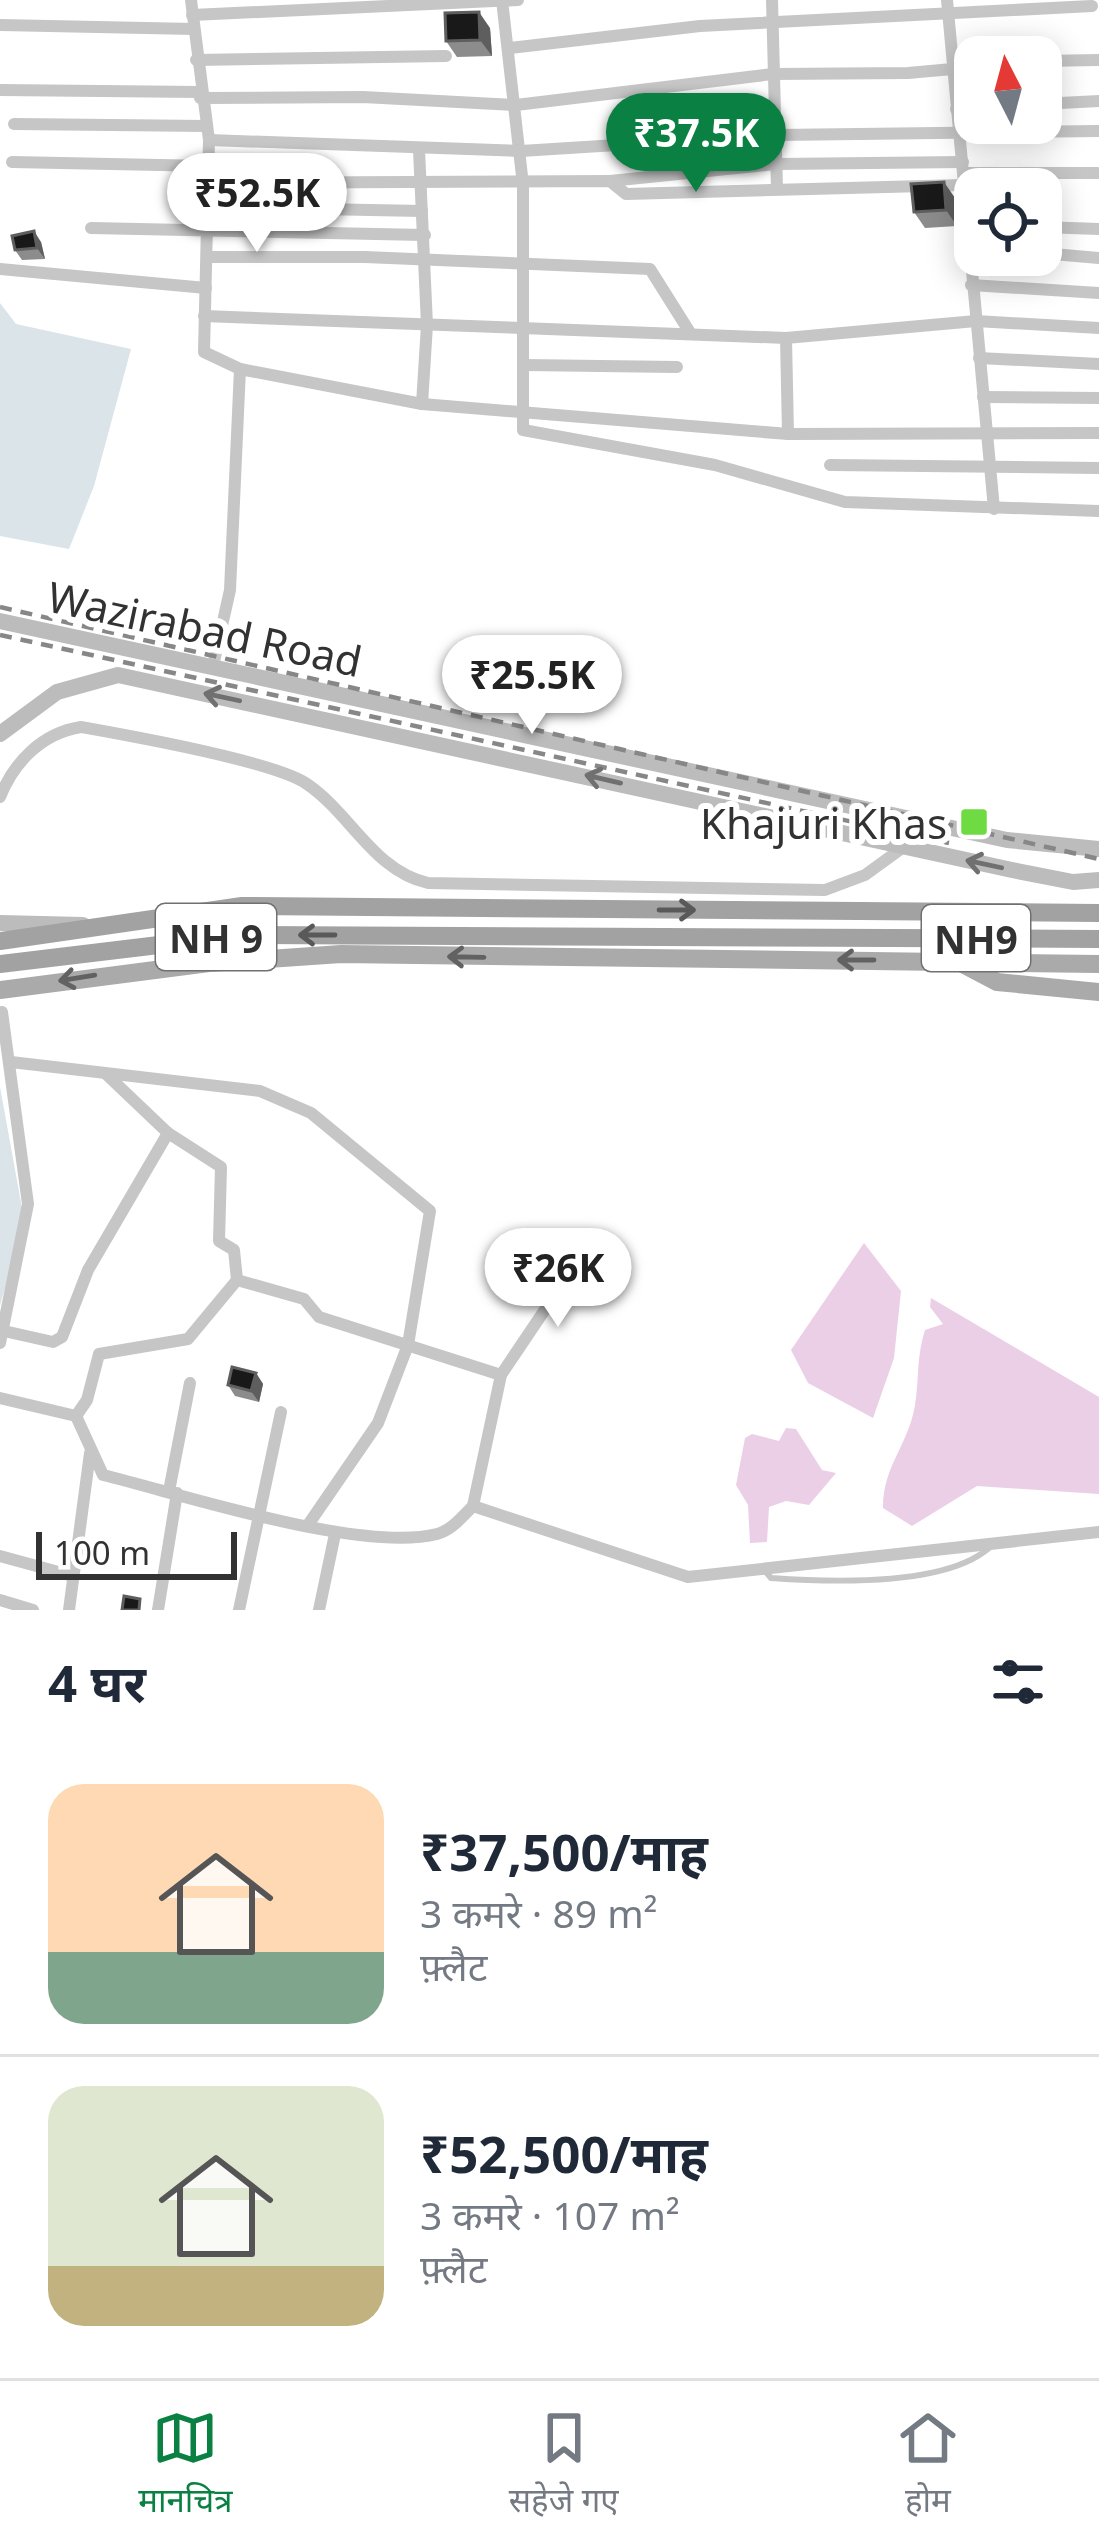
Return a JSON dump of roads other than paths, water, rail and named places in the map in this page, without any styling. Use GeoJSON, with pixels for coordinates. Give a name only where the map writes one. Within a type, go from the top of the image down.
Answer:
{"type":"FeatureCollection","features":[{"type":"Feature","properties":{"kind":"highway","name":"NH 9"},"geometry":{"type":"LineString","coordinates":[[88,926],[242,906],[1099,913]]}},
{"type":"Feature","properties":{"kind":"highway"},"geometry":{"type":"LineString","coordinates":[[0,941],[88,926]]}},
{"type":"Feature","properties":{"kind":"highway","name":"NH 9"},"geometry":{"type":"LineString","coordinates":[[0,964],[242,935],[854,936]]}},
{"type":"Feature","properties":{"kind":"highway","name":"NH9"},"geometry":{"type":"LineString","coordinates":[[854,936],[1099,939]]}},
{"type":"Feature","properties":{"kind":"main road","name":"Wazirabad Road"},"geometry":{"type":"LineString","coordinates":[[0,621],[1007,840],[1099,849]]}},
{"type":"Feature","properties":{"kind":"main road","name":"Wazirabad Road"},"geometry":{"type":"LineString","coordinates":[[0,734],[57,692],[118,675],[1073,882],[1099,880]]}},
{"type":"Feature","properties":{"kind":"main road"},"geometry":{"type":"LineString","coordinates":[[0,922],[88,926]]}},
{"type":"Feature","properties":{"kind":"main road"},"geometry":{"type":"LineString","coordinates":[[0,990],[209,963],[341,954],[1099,964]]}},
{"type":"Feature","properties":{"kind":"main road"},"geometry":{"type":"LineString","coordinates":[[956,961],[997,982],[1099,992]]}},
{"type":"Feature","properties":{"kind":"street"},"geometry":{"type":"LineString","coordinates":[[0,25],[518,0]]}},
{"type":"Feature","properties":{"kind":"street"},"geometry":{"type":"LineString","coordinates":[[772,0],[777,189]]}},
{"type":"Feature","properties":{"kind":"street"},"geometry":{"type":"LineString","coordinates":[[502,1],[523,185],[525,431],[716,465],[813,496],[865,504],[1099,511]]}},
{"type":"Feature","properties":{"kind":"street"},"geometry":{"type":"LineString","coordinates":[[510,48],[947,7],[1092,6]]}},
{"type":"Feature","properties":{"kind":"street"},"geometry":{"type":"LineString","coordinates":[[947,7],[954,89]]}},
{"type":"Feature","properties":{"kind":"street"},"geometry":{"type":"LineString","coordinates":[[192,14],[208,133],[204,352],[240,369],[422,404],[788,434],[1099,433]]}},
{"type":"Feature","properties":{"kind":"street"},"geometry":{"type":"LineString","coordinates":[[196,60],[446,56]]}},
{"type":"Feature","properties":{"kind":"street"},"geometry":{"type":"LineString","coordinates":[[1062,61],[1099,60]]}},
{"type":"Feature","properties":{"kind":"street"},"geometry":{"type":"LineString","coordinates":[[0,91],[363,97],[516,105],[773,74],[952,69]]}},
{"type":"Feature","properties":{"kind":"street"},"geometry":{"type":"LineString","coordinates":[[1062,103],[1099,101]]}},
{"type":"Feature","properties":{"kind":"street"},"geometry":{"type":"LineString","coordinates":[[14,124],[419,150],[521,151],[777,135],[954,130]]}},
{"type":"Feature","properties":{"kind":"street"},"geometry":{"type":"LineString","coordinates":[[1062,131],[1099,131]]}},
{"type":"Feature","properties":{"kind":"street"},"geometry":{"type":"LineString","coordinates":[[419,150],[427,326],[422,404]]}},
{"type":"Feature","properties":{"kind":"street"},"geometry":{"type":"LineString","coordinates":[[12,162],[209,166]]}},
{"type":"Feature","properties":{"kind":"street"},"geometry":{"type":"LineString","coordinates":[[209,183],[523,185],[777,164],[954,173]]}},
{"type":"Feature","properties":{"kind":"street"},"geometry":{"type":"LineString","coordinates":[[1062,173],[1097,173]]}},
{"type":"Feature","properties":{"kind":"street"},"geometry":{"type":"LineString","coordinates":[[610,181],[626,194],[777,189],[954,174]]}},
{"type":"Feature","properties":{"kind":"street"},"geometry":{"type":"LineString","coordinates":[[209,207],[422,212]]}},
{"type":"Feature","properties":{"kind":"street"},"geometry":{"type":"LineString","coordinates":[[1062,227],[1099,229]]}},
{"type":"Feature","properties":{"kind":"street"},"geometry":{"type":"LineString","coordinates":[[91,229],[425,235]]}},
{"type":"Feature","properties":{"kind":"street"},"geometry":{"type":"LineString","coordinates":[[1062,255],[1099,258]]}},
{"type":"Feature","properties":{"kind":"street"},"geometry":{"type":"LineString","coordinates":[[208,257],[650,269],[689,331]]}},
{"type":"Feature","properties":{"kind":"street"},"geometry":{"type":"LineString","coordinates":[[0,269],[206,288]]}},
{"type":"Feature","properties":{"kind":"street"},"geometry":{"type":"LineString","coordinates":[[971,276],[994,509]]}},
{"type":"Feature","properties":{"kind":"street"},"geometry":{"type":"LineString","coordinates":[[971,285],[1099,292]]}},
{"type":"Feature","properties":{"kind":"street"},"geometry":{"type":"LineString","coordinates":[[204,316],[786,338],[976,321],[1099,328]]}},
{"type":"Feature","properties":{"kind":"street"},"geometry":{"type":"LineString","coordinates":[[786,338],[788,434]]}},
{"type":"Feature","properties":{"kind":"street"},"geometry":{"type":"LineString","coordinates":[[979,358],[1099,364]]}},
{"type":"Feature","properties":{"kind":"street"},"geometry":{"type":"LineString","coordinates":[[524,364],[676,367]]}},
{"type":"Feature","properties":{"kind":"street"},"geometry":{"type":"LineString","coordinates":[[213,666],[230,590],[240,369]]}},
{"type":"Feature","properties":{"kind":"street"},"geometry":{"type":"LineString","coordinates":[[983,397],[1099,398]]}},
{"type":"Feature","properties":{"kind":"street"},"geometry":{"type":"LineString","coordinates":[[830,465],[1099,468]]}},
{"type":"Feature","properties":{"kind":"street"},"geometry":{"type":"LineString","coordinates":[[0,797],[10,773],[46,738],[81,727],[298,778],[337,808],[395,872],[428,883],[825,890],[848,885],[905,846]]}},
{"type":"Feature","properties":{"kind":"street"},"geometry":{"type":"LineString","coordinates":[[2,1012],[28,1218],[2,1337],[53,1342],[62,1337],[88,1270],[168,1133]]}},
{"type":"Feature","properties":{"kind":"street"},"geometry":{"type":"LineString","coordinates":[[11,1062],[239,1086],[281,1099],[311,1113],[423,1202],[430,1223],[408,1345],[373,1435],[308,1525]]}},
{"type":"Feature","properties":{"kind":"street"},"geometry":{"type":"LineString","coordinates":[[76,1416],[87,1400],[99,1354],[188,1339],[237,1280],[234,1250],[219,1241],[221,1167],[168,1133],[105,1074]]}},
{"type":"Feature","properties":{"kind":"street"},"geometry":{"type":"LineString","coordinates":[[76,1416],[103,1475],[335,1534],[432,1535],[449,1529],[473,1507],[501,1375],[577,1262]]}},
{"type":"Feature","properties":{"kind":"street"},"geometry":{"type":"LineString","coordinates":[[237,1280],[304,1299],[318,1316],[501,1375]]}},
{"type":"Feature","properties":{"kind":"street"},"geometry":{"type":"LineString","coordinates":[[158,1610],[190,1383]]}},
{"type":"Feature","properties":{"kind":"street"},"geometry":{"type":"LineString","coordinates":[[0,1398],[76,1416]]}},
{"type":"Feature","properties":{"kind":"street"},"geometry":{"type":"LineString","coordinates":[[239,1610],[281,1412]]}},
{"type":"Feature","properties":{"kind":"street"},"geometry":{"type":"LineString","coordinates":[[69,1610],[90,1452]]}},
{"type":"Feature","properties":{"kind":"street"},"geometry":{"type":"LineString","coordinates":[[473,1507],[661,1572],[688,1577],[1099,1532]]}},
{"type":"Feature","properties":{"kind":"street"},"geometry":{"type":"LineString","coordinates":[[319,1610],[335,1534]]}},
{"type":"Feature","properties":{"kind":"street"},"geometry":{"type":"LineString","coordinates":[[0,1556],[73,1576]]}},
{"type":"Feature","properties":{"kind":"street"},"geometry":{"type":"LineString","coordinates":[[0,1600],[33,1610]]}},
{"type":"Feature","properties":{"kind":"lane"},"geometry":{"type":"LineString","coordinates":[[764,1569],[771,1579],[872,1579],[959,1566],[992,1545]]}},
{"type":"Feature","properties":{"kind":"railway"},"geometry":{"type":"LineString","coordinates":[[0,607],[1099,859]]}},
{"type":"Feature","properties":{"kind":"railway"},"geometry":{"type":"LineString","coordinates":[[0,635],[949,843]]}},
{"type":"Feature","properties":{"kind":"place","name":"Khajuri Khas"},"geometry":{"type":"Point","coordinates":[974,822]}}]}
